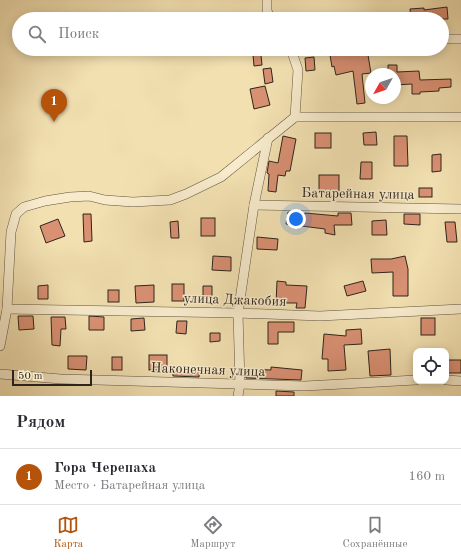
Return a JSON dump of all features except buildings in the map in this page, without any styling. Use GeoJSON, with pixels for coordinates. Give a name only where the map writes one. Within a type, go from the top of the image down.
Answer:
{"type":"FeatureCollection","features":[{"type":"Feature","properties":{"kind":"street"},"geometry":{"type":"LineString","coordinates":[[267,0],[268,12]]}},
{"type":"Feature","properties":{"kind":"street"},"geometry":{"type":"LineString","coordinates":[[449,39],[461,39]]}},
{"type":"Feature","properties":{"kind":"street"},"geometry":{"type":"LineString","coordinates":[[293,56],[298,70],[294,117]]}},
{"type":"Feature","properties":{"kind":"street"},"geometry":{"type":"LineString","coordinates":[[0,346],[8,310],[11,232],[16,214],[24,207],[45,201],[89,196],[105,200],[133,202],[170,200],[186,194],[221,176],[294,117],[461,117]]}},
{"type":"Feature","properties":{"kind":"street"},"geometry":{"type":"LineString","coordinates":[[238,396],[240,384],[238,313],[254,205],[268,138]]}},
{"type":"Feature","properties":{"kind":"street","name":"Батарейная улица"},"geometry":{"type":"LineString","coordinates":[[254,205],[461,209]]}},
{"type":"Feature","properties":{"kind":"street","name":"улица Джакобия"},"geometry":{"type":"LineString","coordinates":[[8,310],[238,313],[320,316],[461,309]]}},
{"type":"Feature","properties":{"kind":"street","name":"Наконечная улица"},"geometry":{"type":"LineString","coordinates":[[0,374],[61,379],[305,386],[413,380]]}},
{"type":"Feature","properties":{"kind":"street"},"geometry":{"type":"LineString","coordinates":[[449,380],[461,381]]}},
{"type":"Feature","properties":{"kind":"place","name":"Гора Черепаха"},"geometry":{"type":"Point","coordinates":[54,122]}}]}
